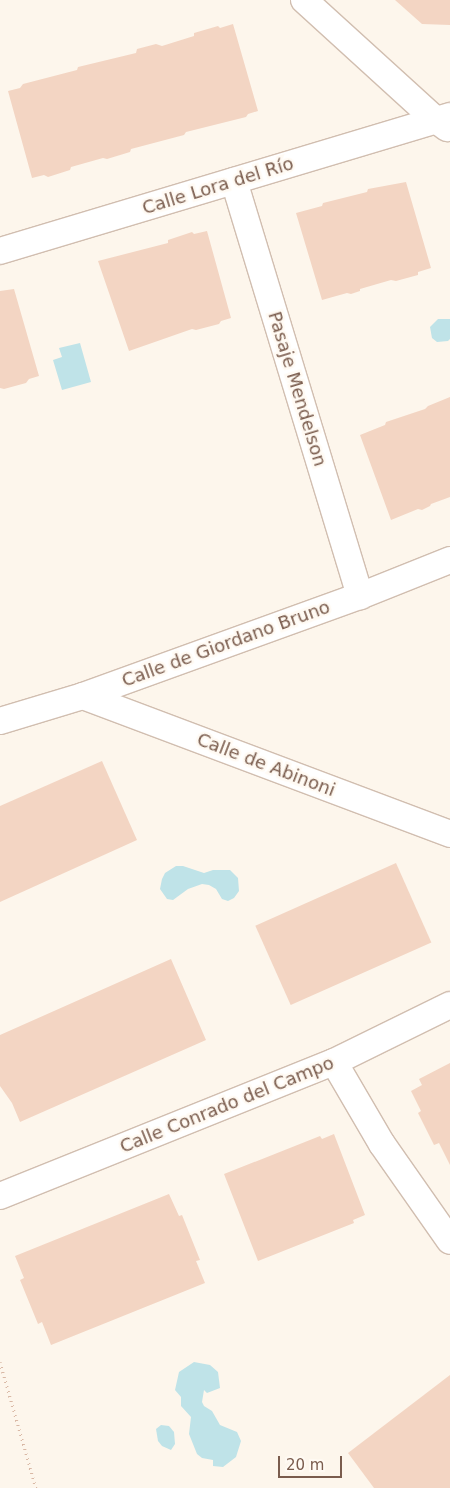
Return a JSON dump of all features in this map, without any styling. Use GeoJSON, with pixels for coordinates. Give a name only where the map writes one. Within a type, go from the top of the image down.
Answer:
{"type":"FeatureCollection","features":[{"type":"Feature","properties":{"kind":"street"},"geometry":{"type":"LineString","coordinates":[[304,0],[445,122]]}},
{"type":"Feature","properties":{"kind":"street","name":"Calle Lora del Río"},"geometry":{"type":"LineString","coordinates":[[0,251],[234,181],[445,122]]}},
{"type":"Feature","properties":{"kind":"street","name":"Pasaje Mendelson"},"geometry":{"type":"LineString","coordinates":[[234,181],[360,596]]}},
{"type":"Feature","properties":{"kind":"street","name":"Calle de Giordano Bruno"},"geometry":{"type":"LineString","coordinates":[[0,721],[83,696],[360,596],[450,560]]}},
{"type":"Feature","properties":{"kind":"street","name":"Calle de Abinoni"},"geometry":{"type":"LineString","coordinates":[[83,696],[450,834]]}},
{"type":"Feature","properties":{"kind":"street","name":"Calle Conrado del Campo"},"geometry":{"type":"LineString","coordinates":[[0,1196],[334,1062],[450,1004]]}},
{"type":"Feature","properties":{"kind":"street"},"geometry":{"type":"LineString","coordinates":[[334,1062],[382,1144],[450,1241]]}},
{"type":"Feature","properties":{"kind":"path"},"geometry":{"type":"LineString","coordinates":[[0,1362],[36,1488]]}},
{"type":"Feature","properties":{"kind":"water"},"geometry":{"type":"Polygon","coordinates":[[[438,319],[450,319],[450,339],[448,341],[437,342],[432,338],[430,327],[438,319]]]}},
{"type":"Feature","properties":{"kind":"water"},"geometry":{"type":"Polygon","coordinates":[[[80,343],[91,382],[62,390],[53,360],[62,357],[59,348],[80,343]]]}},
{"type":"Feature","properties":{"kind":"water"},"geometry":{"type":"Polygon","coordinates":[[[176,866],[183,866],[204,873],[213,870],[230,870],[238,878],[239,891],[234,898],[228,901],[222,899],[216,889],[202,884],[188,889],[173,900],[167,899],[160,889],[162,879],[165,873],[176,866]]]}},
{"type":"Feature","properties":{"kind":"water"},"geometry":{"type":"Polygon","coordinates":[[[194,1362],[210,1365],[218,1372],[220,1388],[207,1393],[204,1390],[202,1402],[204,1406],[212,1411],[220,1425],[237,1432],[241,1441],[236,1457],[223,1467],[213,1466],[213,1460],[202,1458],[197,1454],[189,1434],[191,1417],[181,1406],[181,1397],[175,1390],[179,1372],[194,1362]]]}},
{"type":"Feature","properties":{"kind":"water"},"geometry":{"type":"Polygon","coordinates":[[[161,1425],[169,1426],[174,1432],[175,1444],[171,1450],[162,1446],[158,1441],[156,1429],[161,1425]]]}},
{"type":"Feature","properties":{"kind":"building"},"geometry":{"type":"Polygon","coordinates":[[[395,0],[450,0],[450,25],[422,24],[395,0]]]}},
{"type":"Feature","properties":{"kind":"building"},"geometry":{"type":"Polygon","coordinates":[[[233,24],[258,111],[248,114],[246,117],[186,132],[184,135],[131,149],[130,152],[107,159],[103,158],[71,167],[70,170],[48,177],[44,175],[32,178],[8,91],[20,88],[23,84],[77,70],[78,67],[136,53],[137,49],[156,44],[162,46],[194,36],[194,33],[233,24]]]}},
{"type":"Feature","properties":{"kind":"building"},"geometry":{"type":"Polygon","coordinates":[[[406,182],[431,268],[418,272],[418,275],[396,281],[391,280],[360,289],[360,291],[351,294],[347,293],[322,300],[296,213],[322,206],[323,203],[367,192],[368,189],[406,182]]]}},
{"type":"Feature","properties":{"kind":"building"},"geometry":{"type":"Polygon","coordinates":[[[207,231],[231,318],[221,321],[219,324],[196,330],[192,329],[129,351],[98,261],[168,243],[168,240],[192,232],[194,234],[207,231]]]}},
{"type":"Feature","properties":{"kind":"building"},"geometry":{"type":"Polygon","coordinates":[[[14,289],[39,376],[29,379],[26,383],[4,389],[0,388],[0,291],[14,289]]]}},
{"type":"Feature","properties":{"kind":"building"},"geometry":{"type":"Polygon","coordinates":[[[450,397],[450,497],[431,504],[422,510],[418,509],[391,520],[360,435],[385,425],[386,422],[425,409],[450,397]]]}},
{"type":"Feature","properties":{"kind":"building"},"geometry":{"type":"Polygon","coordinates":[[[102,761],[137,840],[0,902],[0,806],[102,761]]]}},
{"type":"Feature","properties":{"kind":"building"},"geometry":{"type":"Polygon","coordinates":[[[396,863],[431,942],[291,1005],[255,926],[396,863]]]}},
{"type":"Feature","properties":{"kind":"building"},"geometry":{"type":"Polygon","coordinates":[[[171,959],[206,1040],[20,1122],[12,1103],[0,1086],[0,1035],[171,959]]]}},
{"type":"Feature","properties":{"kind":"building"},"geometry":{"type":"Polygon","coordinates":[[[450,1063],[450,1165],[439,1143],[434,1145],[418,1113],[421,1111],[411,1091],[422,1085],[419,1079],[450,1063]]]}},
{"type":"Feature","properties":{"kind":"building"},"geometry":{"type":"Polygon","coordinates":[[[334,1134],[365,1215],[353,1220],[354,1223],[258,1261],[224,1174],[320,1136],[322,1139],[334,1134]]]}},
{"type":"Feature","properties":{"kind":"building"},"geometry":{"type":"Polygon","coordinates":[[[169,1194],[179,1216],[182,1215],[200,1260],[196,1261],[205,1283],[51,1345],[42,1322],[38,1324],[20,1280],[24,1278],[15,1256],[169,1194]]]}},
{"type":"Feature","properties":{"kind":"building"},"geometry":{"type":"Polygon","coordinates":[[[450,1375],[450,1488],[374,1488],[348,1453],[450,1375]]]}}]}
